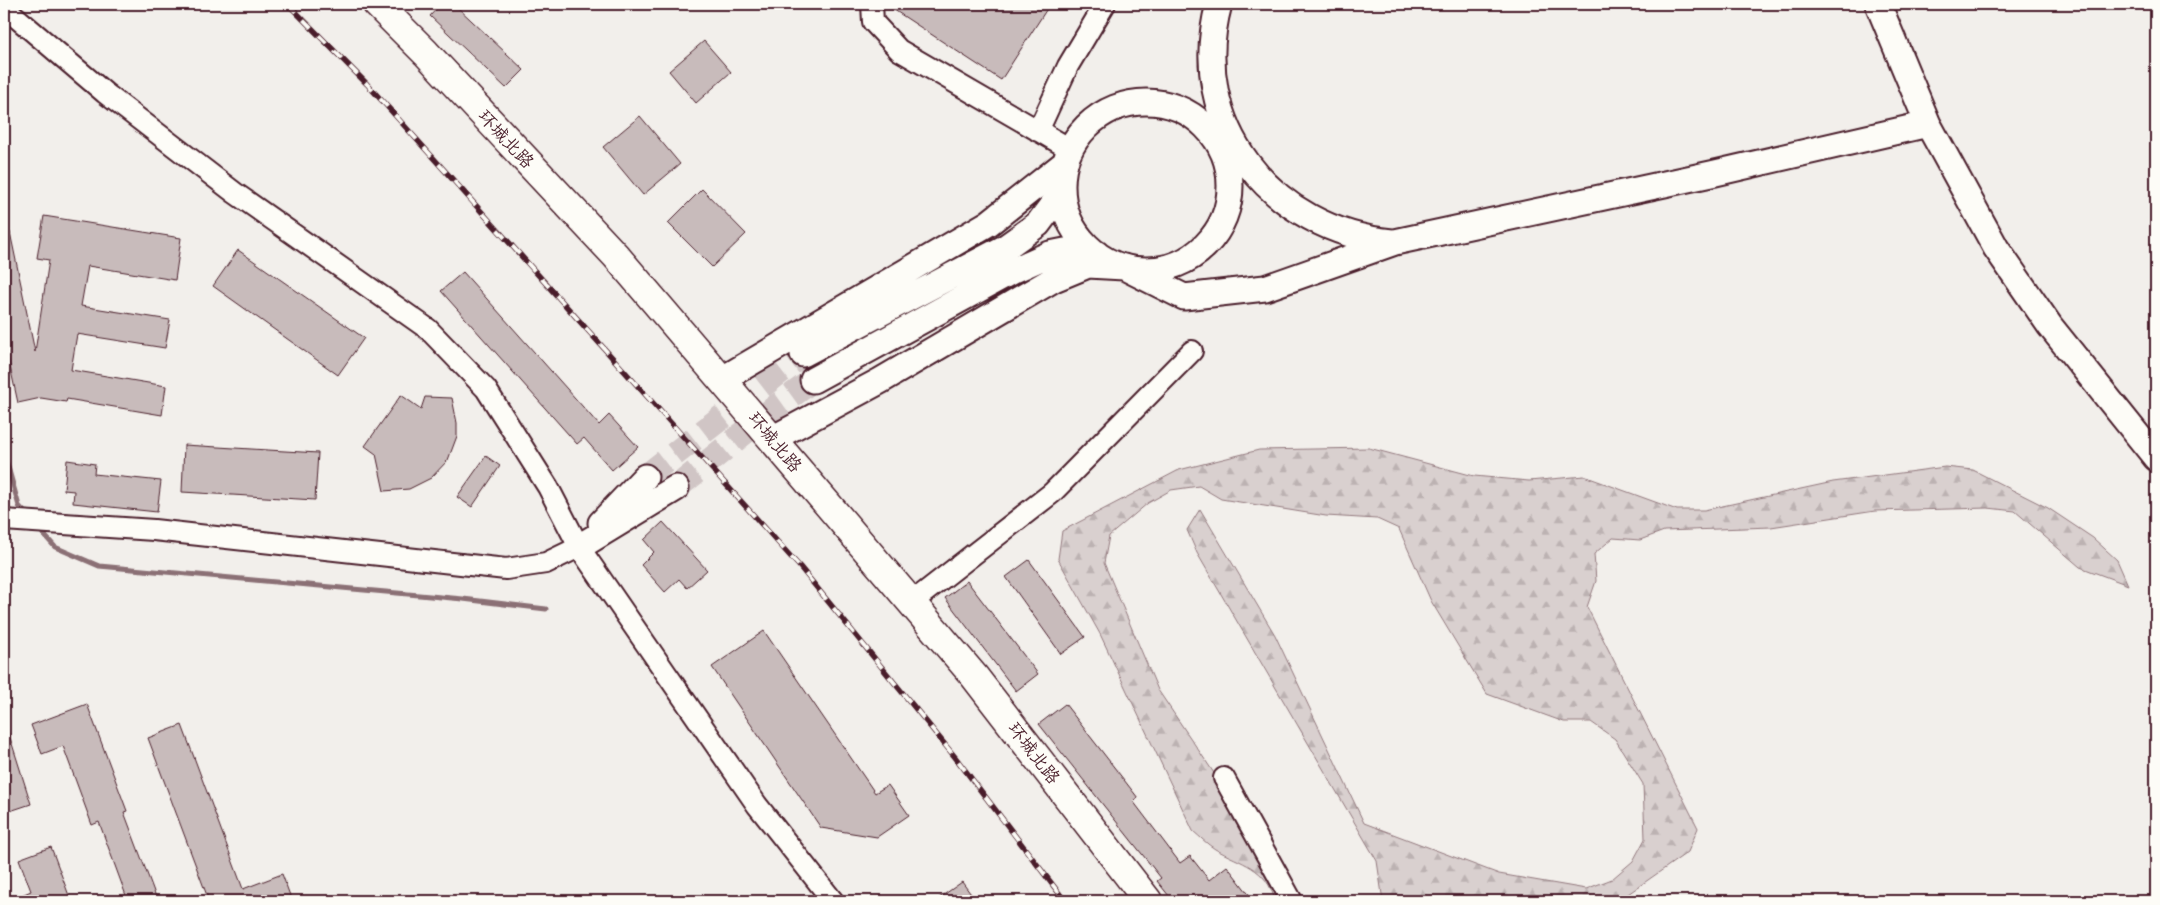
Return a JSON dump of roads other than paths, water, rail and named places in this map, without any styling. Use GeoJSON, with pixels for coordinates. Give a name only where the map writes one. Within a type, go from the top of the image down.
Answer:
{"type":"FeatureCollection","features":[{"type":"Feature","properties":{"kind":"main road","name":"环城北路"},"geometry":{"type":"LineString","coordinates":[[377,4],[616,256],[974,676],[1148,901]]}},
{"type":"Feature","properties":{"kind":"street"},"geometry":{"type":"LineString","coordinates":[[872,4],[873,22],[899,50],[1038,131],[1067,156]]}},
{"type":"Feature","properties":{"kind":"street"},"geometry":{"type":"LineString","coordinates":[[1038,131],[1068,66],[1105,4]]}},
{"type":"Feature","properties":{"kind":"street"},"geometry":{"type":"LineString","coordinates":[[1218,4],[1213,32],[1213,74],[1222,114],[1235,142],[1266,184],[1281,198],[1309,218],[1334,230],[1354,236],[1395,242]]}},
{"type":"Feature","properties":{"kind":"street"},"geometry":{"type":"LineString","coordinates":[[1878,4],[1928,124],[1996,248],[2050,326],[2156,458]]}},
{"type":"Feature","properties":{"kind":"street"},"geometry":{"type":"LineString","coordinates":[[4,7],[105,93],[235,193],[428,329],[486,390],[548,487],[579,547],[757,805],[833,901]]}},
{"type":"Feature","properties":{"kind":"street"},"geometry":{"type":"LineString","coordinates":[[721,380],[989,223],[1067,156],[1087,125],[1098,116],[1125,104],[1154,102],[1182,110],[1235,142]]}},
{"type":"Feature","properties":{"kind":"street"},"geometry":{"type":"LineString","coordinates":[[1195,117],[1215,138],[1223,151],[1230,179],[1230,194]]}},
{"type":"Feature","properties":{"kind":"street"},"geometry":{"type":"LineString","coordinates":[[1067,156],[1062,192],[1070,220],[1082,239],[1097,254],[1184,297],[1265,288],[1395,242],[1711,174],[1928,124]]}},
{"type":"Feature","properties":{"kind":"street"},"geometry":{"type":"LineString","coordinates":[[772,440],[880,381],[1054,279],[1088,265],[1124,267],[1138,270],[1167,268],[1194,256],[1205,246],[1218,229],[1227,208],[1235,142]]}},
{"type":"Feature","properties":{"kind":"street"},"geometry":{"type":"LineString","coordinates":[[803,354],[1006,247],[1038,224],[1062,192]]}},
{"type":"Feature","properties":{"kind":"street"},"geometry":{"type":"LineString","coordinates":[[813,380],[1014,270],[1050,254],[1065,251],[1097,254]]}},
{"type":"Feature","properties":{"kind":"street"},"geometry":{"type":"LineString","coordinates":[[911,603],[1052,493],[1192,351]]}},
{"type":"Feature","properties":{"kind":"street"},"geometry":{"type":"LineString","coordinates":[[579,547],[645,477]]}},
{"type":"Feature","properties":{"kind":"street"},"geometry":{"type":"LineString","coordinates":[[4,515],[11,520],[154,530],[506,570],[546,563],[579,547],[676,488]]}},
{"type":"Feature","properties":{"kind":"street"},"geometry":{"type":"LineString","coordinates":[[1224,778],[1292,901]]}},
{"type":"Feature","properties":{"kind":"waterway"},"geometry":{"type":"LineString","coordinates":[[6,460],[19,506],[28,516]]}},
{"type":"Feature","properties":{"kind":"waterway"},"geometry":{"type":"LineString","coordinates":[[38,528],[55,547],[99,566],[463,599],[546,609]]}},
{"type":"Feature","properties":{"kind":"tunnel"},"geometry":{"type":"LineString","coordinates":[[645,477],[803,354]]}},
{"type":"Feature","properties":{"kind":"tunnel"},"geometry":{"type":"LineString","coordinates":[[676,488],[777,406],[813,380]]}},
{"type":"Feature","properties":{"kind":"railway"},"geometry":{"type":"LineString","coordinates":[[288,4],[367,84],[800,567],[955,757],[1065,901]]}}]}
